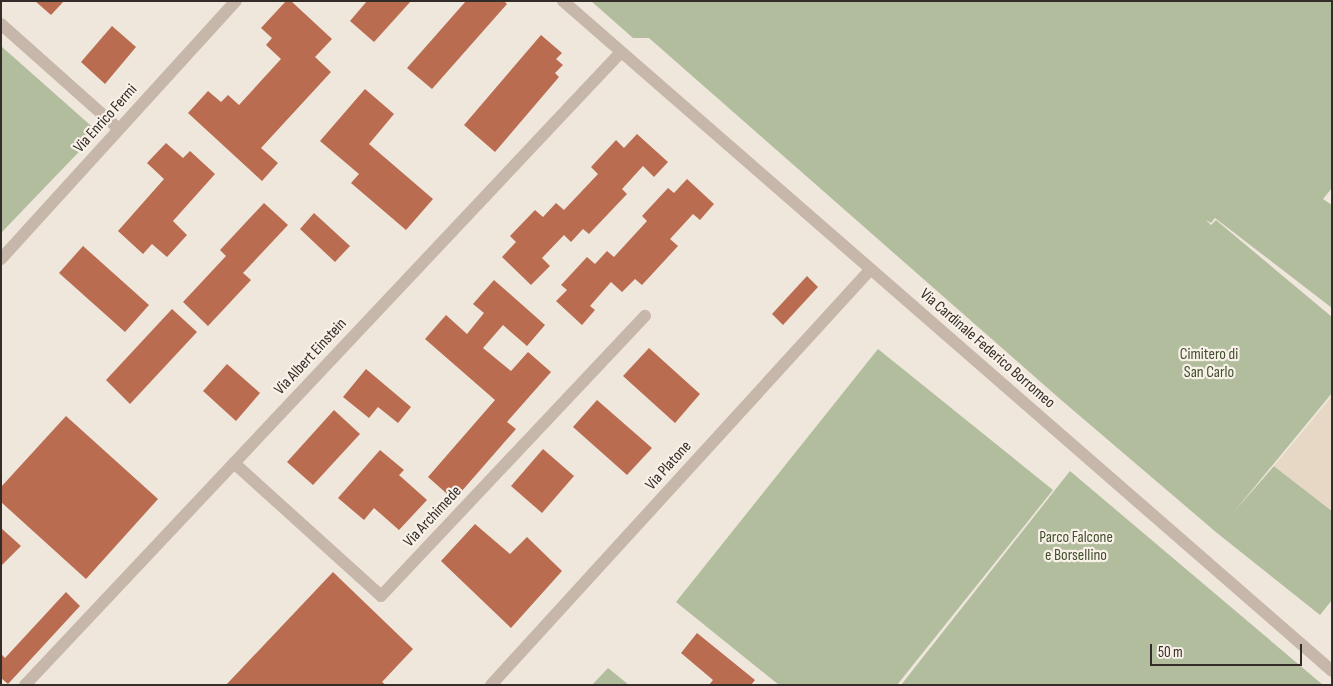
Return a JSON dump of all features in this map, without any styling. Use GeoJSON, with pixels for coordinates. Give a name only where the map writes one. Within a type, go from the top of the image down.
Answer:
{"type":"FeatureCollection","features":[{"type":"Feature","properties":{"kind":"street","name":"Via Enrico Fermi"},"geometry":{"type":"LineString","coordinates":[[1,259],[236,1]]}},
{"type":"Feature","properties":{"kind":"street","name":"Via Cardinale Federico Borromeo"},"geometry":{"type":"LineString","coordinates":[[563,1],[1332,671]]}},
{"type":"Feature","properties":{"kind":"street"},"geometry":{"type":"LineString","coordinates":[[1,24],[119,129]]}},
{"type":"Feature","properties":{"kind":"street","name":"Via Albert Einstein"},"geometry":{"type":"LineString","coordinates":[[25,685],[621,52]]}},
{"type":"Feature","properties":{"kind":"street","name":"Via Platone"},"geometry":{"type":"LineString","coordinates":[[491,685],[870,270]]}},
{"type":"Feature","properties":{"kind":"street","name":"Via Archimede"},"geometry":{"type":"LineString","coordinates":[[234,463],[381,596],[645,316]]}},
{"type":"Feature","properties":{"kind":"green space","name":"Cimitero di San Carlo"},"geometry":{"type":"Polygon","coordinates":[[[591,1],[1332,1],[1332,188],[1323,199],[1332,205],[1332,308],[1215,218],[1211,223],[1206,220],[1211,225],[1216,220],[1332,317],[1332,393],[1233,513],[1274,466],[1332,511],[1332,600],[1320,615],[1217,533],[1060,399],[649,38],[633,38],[591,1]]]}},
{"type":"Feature","properties":{"kind":"green space"},"geometry":{"type":"Polygon","coordinates":[[[1,46],[98,132],[1,233],[1,46]]]}},
{"type":"Feature","properties":{"kind":"green space"},"geometry":{"type":"Polygon","coordinates":[[[878,349],[1053,490],[897,685],[779,685],[676,602],[878,349]]]}},
{"type":"Feature","properties":{"kind":"green space","name":"Parco Falcone e Borsellino"},"geometry":{"type":"Polygon","coordinates":[[[1070,471],[1323,685],[901,685],[1070,471]]]}},
{"type":"Feature","properties":{"kind":"green space"},"geometry":{"type":"Polygon","coordinates":[[[608,668],[629,685],[592,685],[608,668]]]}},
{"type":"Feature","properties":{"kind":"shaded area"},"geometry":{"type":"Polygon","coordinates":[[[1332,396],[1332,511],[1274,466],[1332,396]]]}},
{"type":"Feature","properties":{"kind":"building"},"geometry":{"type":"Polygon","coordinates":[[[35,1],[64,1],[51,15],[35,1]]]}},
{"type":"Feature","properties":{"kind":"building"},"geometry":{"type":"Polygon","coordinates":[[[286,1],[291,1],[332,39],[315,57],[331,72],[261,148],[278,163],[262,181],[188,113],[208,91],[221,102],[228,95],[239,105],[281,59],[266,45],[272,38],[261,28],[286,1]]]}},
{"type":"Feature","properties":{"kind":"building"},"geometry":{"type":"Polygon","coordinates":[[[367,1],[411,1],[374,42],[350,21],[367,1]]]}},
{"type":"Feature","properties":{"kind":"building"},"geometry":{"type":"Polygon","coordinates":[[[466,1],[504,1],[507,4],[432,89],[407,68],[466,1]]]}},
{"type":"Feature","properties":{"kind":"building"},"geometry":{"type":"Polygon","coordinates":[[[112,26],[136,47],[105,84],[81,62],[112,26]]]}},
{"type":"Feature","properties":{"kind":"building"},"geometry":{"type":"Polygon","coordinates":[[[541,35],[562,53],[556,59],[563,65],[555,73],[559,77],[495,152],[464,125],[541,35]]]}},
{"type":"Feature","properties":{"kind":"building"},"geometry":{"type":"Polygon","coordinates":[[[365,89],[394,114],[369,144],[433,199],[406,230],[351,183],[359,174],[320,141],[365,89]]]}},
{"type":"Feature","properties":{"kind":"building"},"geometry":{"type":"Polygon","coordinates":[[[637,134],[668,162],[654,177],[643,166],[622,189],[627,194],[589,234],[583,229],[571,242],[564,235],[542,258],[550,266],[531,285],[502,257],[516,242],[510,236],[535,210],[543,217],[556,203],[564,210],[598,174],[591,167],[616,140],[624,148],[637,134]]]}},
{"type":"Feature","properties":{"kind":"building"},"geometry":{"type":"Polygon","coordinates":[[[166,143],[183,158],[190,151],[215,174],[173,221],[187,235],[167,257],[152,244],[143,254],[118,231],[164,179],[147,163],[166,143]]]}},
{"type":"Feature","properties":{"kind":"building"},"geometry":{"type":"Polygon","coordinates":[[[687,179],[714,204],[700,220],[693,214],[670,239],[678,246],[642,285],[635,279],[622,292],[611,282],[590,306],[595,310],[582,325],[556,301],[567,290],[561,285],[587,257],[595,264],[607,251],[614,257],[647,221],[642,216],[668,188],[674,193],[687,179]]]}},
{"type":"Feature","properties":{"kind":"building"},"geometry":{"type":"Polygon","coordinates":[[[264,203],[288,225],[243,273],[251,280],[208,326],[183,302],[226,256],[220,250],[264,203]]]}},
{"type":"Feature","properties":{"kind":"building"},"geometry":{"type":"Polygon","coordinates":[[[314,213],[350,246],[335,262],[300,229],[314,213]]]}},
{"type":"Feature","properties":{"kind":"building"},"geometry":{"type":"Polygon","coordinates":[[[83,246],[149,305],[125,332],[59,273],[83,246]]]}},
{"type":"Feature","properties":{"kind":"building"},"geometry":{"type":"Polygon","coordinates":[[[807,276],[818,287],[783,325],[772,314],[807,276]]]}},
{"type":"Feature","properties":{"kind":"building"},"geometry":{"type":"Polygon","coordinates":[[[494,280],[545,325],[527,346],[503,325],[483,348],[511,371],[528,352],[551,372],[507,422],[516,429],[454,500],[428,477],[495,400],[425,339],[446,315],[467,334],[484,313],[473,304],[494,280]]]}},
{"type":"Feature","properties":{"kind":"building"},"geometry":{"type":"Polygon","coordinates":[[[172,309],[197,332],[130,404],[106,380],[172,309]]]}},
{"type":"Feature","properties":{"kind":"building"},"geometry":{"type":"Polygon","coordinates":[[[649,348],[700,394],[675,423],[623,376],[649,348]]]}},
{"type":"Feature","properties":{"kind":"building"},"geometry":{"type":"Polygon","coordinates":[[[227,364],[260,393],[236,421],[203,391],[227,364]]]}},
{"type":"Feature","properties":{"kind":"building"},"geometry":{"type":"Polygon","coordinates":[[[366,369],[411,407],[398,423],[378,407],[369,418],[343,397],[366,369]]]}},
{"type":"Feature","properties":{"kind":"building"},"geometry":{"type":"Polygon","coordinates":[[[597,400],[652,448],[627,475],[573,427],[597,400]]]}},
{"type":"Feature","properties":{"kind":"building"},"geometry":{"type":"Polygon","coordinates":[[[334,410],[360,434],[313,485],[287,462],[334,410]]]}},
{"type":"Feature","properties":{"kind":"building"},"geometry":{"type":"Polygon","coordinates":[[[66,416],[158,499],[86,579],[1,502],[1,487],[66,416]]]}},
{"type":"Feature","properties":{"kind":"building"},"geometry":{"type":"Polygon","coordinates":[[[543,449],[574,476],[542,513],[511,486],[543,449]]]}},
{"type":"Feature","properties":{"kind":"building"},"geometry":{"type":"Polygon","coordinates":[[[380,450],[404,470],[399,475],[427,500],[399,530],[374,508],[364,520],[338,498],[380,450]]]}},
{"type":"Feature","properties":{"kind":"building"},"geometry":{"type":"Polygon","coordinates":[[[475,524],[510,554],[527,537],[562,571],[511,628],[441,561],[475,524]]]}},
{"type":"Feature","properties":{"kind":"building"},"geometry":{"type":"Polygon","coordinates":[[[1,528],[21,546],[1,566],[1,528]]]}},
{"type":"Feature","properties":{"kind":"building"},"geometry":{"type":"Polygon","coordinates":[[[333,572],[413,649],[382,682],[386,685],[226,685],[333,572]]]}},
{"type":"Feature","properties":{"kind":"building"},"geometry":{"type":"Polygon","coordinates":[[[66,592],[80,606],[8,684],[1,678],[1,654],[5,658],[66,592]]]}},
{"type":"Feature","properties":{"kind":"building"},"geometry":{"type":"Polygon","coordinates":[[[697,633],[755,680],[751,685],[709,685],[713,680],[681,653],[697,633]]]}}]}
